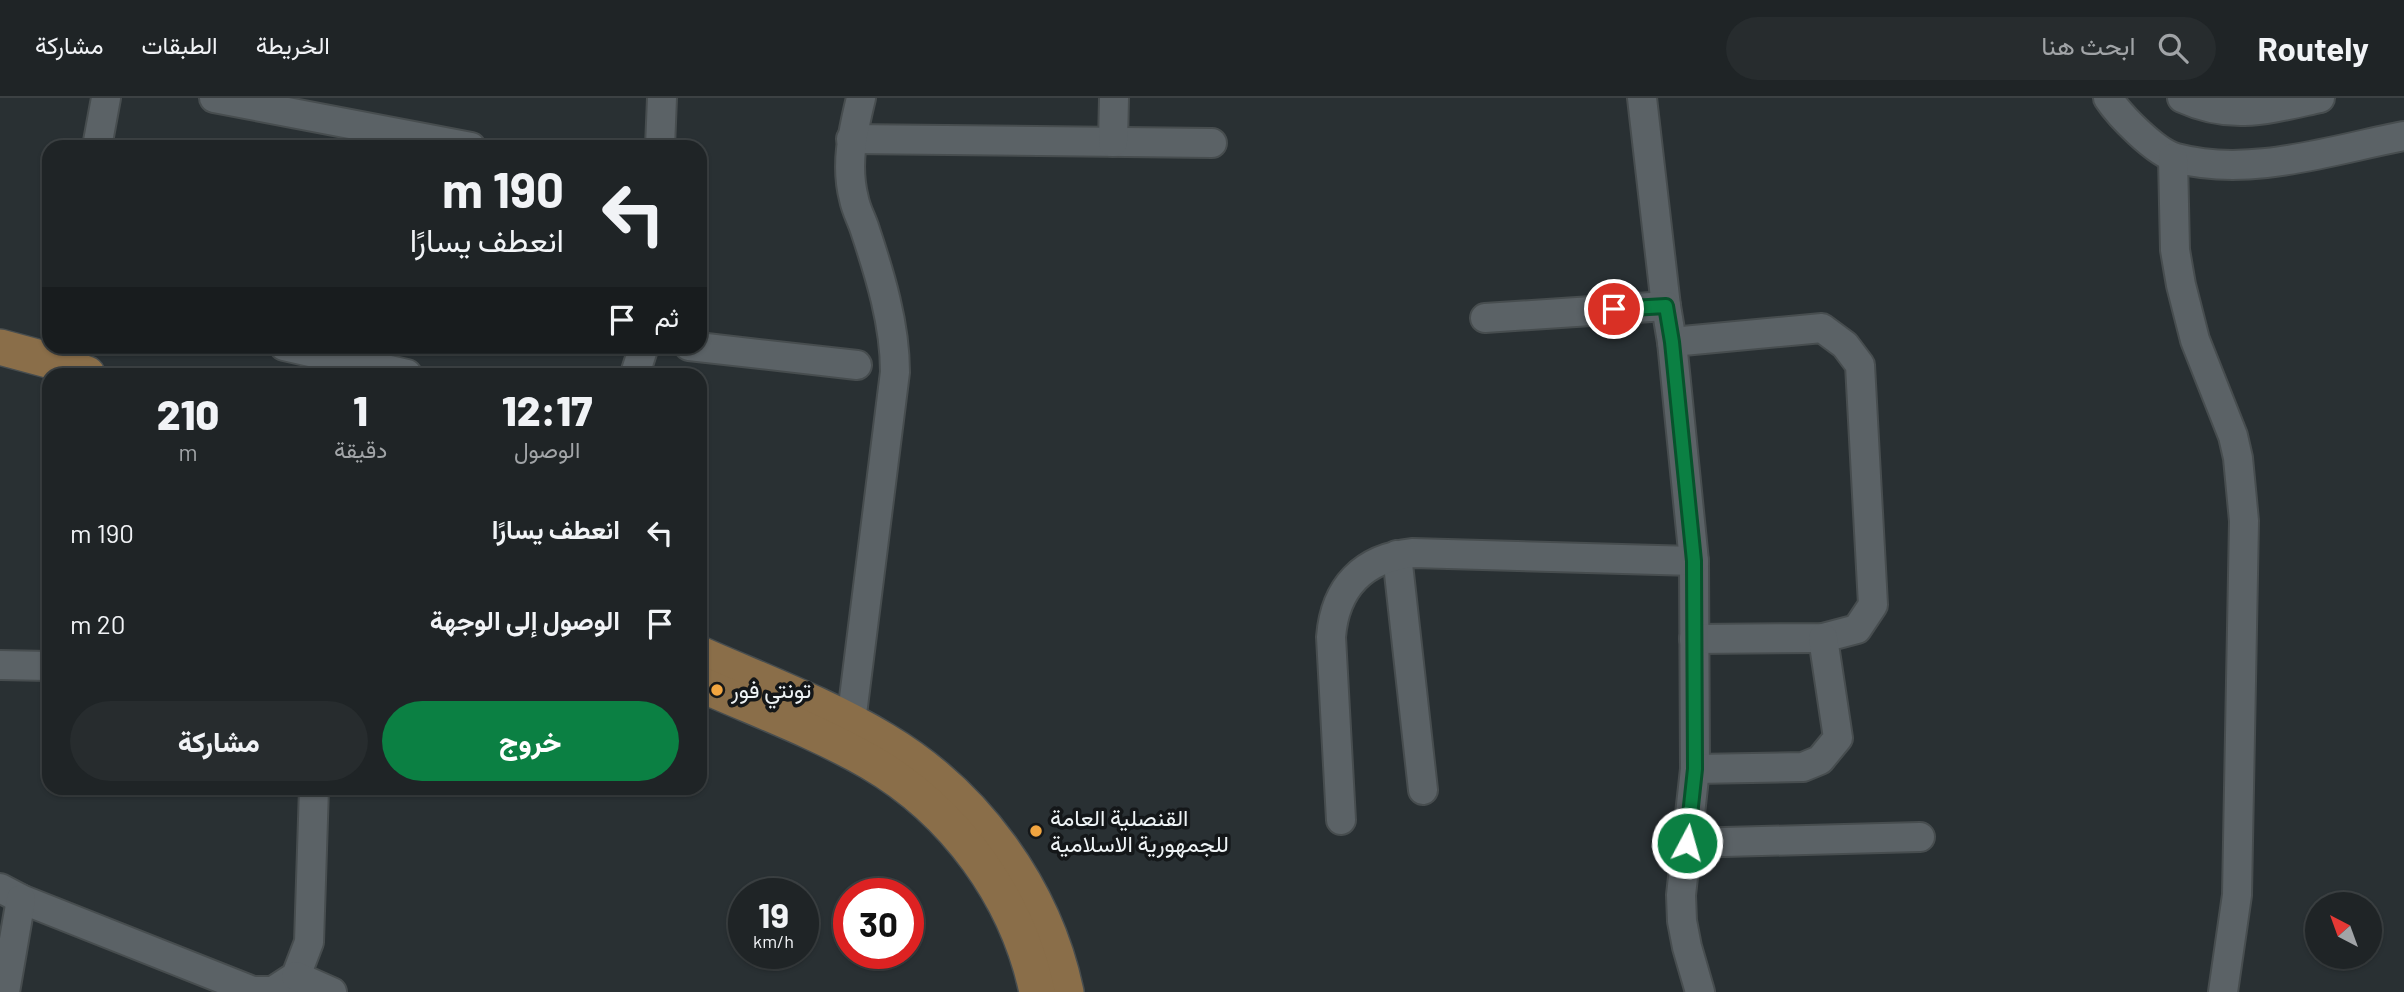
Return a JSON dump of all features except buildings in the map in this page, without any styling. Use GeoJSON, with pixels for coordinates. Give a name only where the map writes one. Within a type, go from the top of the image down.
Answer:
{"type":"FeatureCollection","features":[{"type":"Feature","properties":{"kind":"main road"},"geometry":{"type":"LineString","coordinates":[[0,347],[50,364]]}},
{"type":"Feature","properties":{"kind":"main road"},"geometry":{"type":"LineString","coordinates":[[0,369],[50,364]]}},
{"type":"Feature","properties":{"kind":"main road"},"geometry":{"type":"LineString","coordinates":[[707,657],[851,722],[884,740],[935,777],[972,812],[997,841],[1037,906],[1066,992]]}},
{"type":"Feature","properties":{"kind":"main road"},"geometry":{"type":"LineString","coordinates":[[707,687],[870,762],[927,803],[960,837],[994,885],[1025,948],[1037,992]]}},
{"type":"Feature","properties":{"kind":"street"},"geometry":{"type":"LineString","coordinates":[[98,140],[106,98]]}},
{"type":"Feature","properties":{"kind":"street"},"geometry":{"type":"LineString","coordinates":[[214,98],[335,109],[446,140]]}},
{"type":"Feature","properties":{"kind":"street"},"geometry":{"type":"LineString","coordinates":[[660,140],[662,98]]}},
{"type":"Feature","properties":{"kind":"street"},"geometry":{"type":"LineString","coordinates":[[851,722],[894,392],[895,348],[883,294],[854,199],[851,139],[861,98]]}},
{"type":"Feature","properties":{"kind":"street"},"geometry":{"type":"LineString","coordinates":[[1113,142],[1114,98]]}},
{"type":"Feature","properties":{"kind":"street"},"geometry":{"type":"LineString","coordinates":[[1642,98],[1672,342],[1694,561],[1695,769],[1682,868],[1682,921],[1700,992]]}},
{"type":"Feature","properties":{"kind":"street"},"geometry":{"type":"LineString","coordinates":[[2108,98],[2145,138],[2173,158],[2223,165],[2276,162],[2404,136]]}},
{"type":"Feature","properties":{"kind":"street"},"geometry":{"type":"LineString","coordinates":[[2182,98],[2204,108],[2238,112],[2320,98]]}},
{"type":"Feature","properties":{"kind":"street"},"geometry":{"type":"LineString","coordinates":[[851,139],[1212,143]]}},
{"type":"Feature","properties":{"kind":"street"},"geometry":{"type":"LineString","coordinates":[[2173,158],[2175,250],[2181,285],[2195,340],[2238,458],[2244,521],[2237,895],[2223,992]]}},
{"type":"Feature","properties":{"kind":"street"},"geometry":{"type":"LineString","coordinates":[[1485,318],[1666,306]]}},
{"type":"Feature","properties":{"kind":"street"},"geometry":{"type":"LineString","coordinates":[[1672,342],[1822,328],[1845,345],[1860,365],[1873,605],[1857,629],[1823,638],[1694,639]]}},
{"type":"Feature","properties":{"kind":"street"},"geometry":{"type":"LineString","coordinates":[[707,348],[858,365]]}},
{"type":"Feature","properties":{"kind":"street"},"geometry":{"type":"LineString","coordinates":[[319,354],[381,368]]}},
{"type":"Feature","properties":{"kind":"street"},"geometry":{"type":"LineString","coordinates":[[1341,820],[1331,637],[1337,605],[1355,578],[1367,567],[1397,555],[1413,553],[1694,561]]}},
{"type":"Feature","properties":{"kind":"street"},"geometry":{"type":"LineString","coordinates":[[1397,555],[1423,790]]}},
{"type":"Feature","properties":{"kind":"street"},"geometry":{"type":"LineString","coordinates":[[1695,769],[1803,767],[1820,760],[1838,738],[1823,638]]}},
{"type":"Feature","properties":{"kind":"street"},"geometry":{"type":"LineString","coordinates":[[0,665],[42,666]]}},
{"type":"Feature","properties":{"kind":"street"},"geometry":{"type":"LineString","coordinates":[[5,992],[10,894],[253,991],[273,990],[296,976],[309,942],[314,795]]}},
{"type":"Feature","properties":{"kind":"street"},"geometry":{"type":"LineString","coordinates":[[1687,843],[1920,837]]}},
{"type":"Feature","properties":{"kind":"street"},"geometry":{"type":"LineString","coordinates":[[296,976],[332,992]]}},
{"type":"Feature","properties":{"kind":"place","name":"تونتي فور"},"geometry":{"type":"Point","coordinates":[717,690]}},
{"type":"Feature","properties":{"kind":"place","name":"القنصلية العامة للجمهورية الاسلامية"},"geometry":{"type":"Point","coordinates":[1036,831]}},
{"type":"Feature","properties":{"kind":"route"},"geometry":{"type":"LineString","coordinates":[[1614,309],[1666,306],[1672,342],[1694,561],[1695,769],[1687,843]]}}]}
